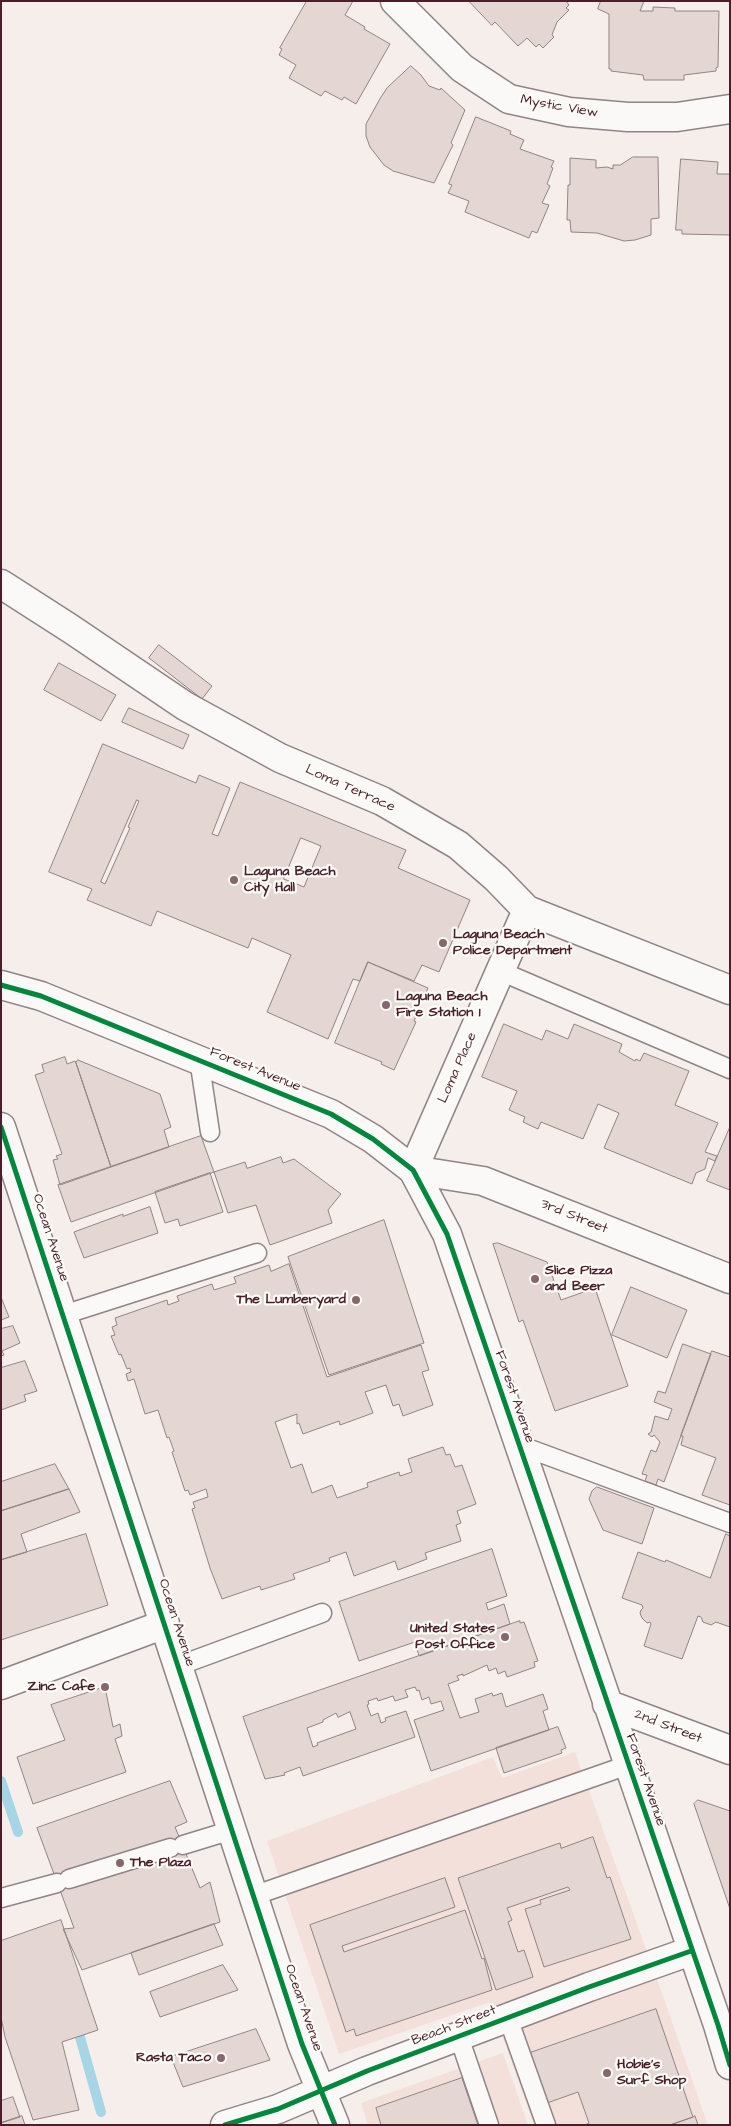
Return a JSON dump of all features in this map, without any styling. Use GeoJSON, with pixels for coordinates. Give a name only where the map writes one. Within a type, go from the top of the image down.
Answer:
{"type":"FeatureCollection","features":[{"type":"Feature","properties":{"kind":"street","name":"Mystic View"},"geometry":{"type":"LineString","coordinates":[[394,1],[462,68],[509,99],[569,112],[628,117],[677,117],[730,109]]}},
{"type":"Feature","properties":{"kind":"street","name":"Loma Terrace"},"geometry":{"type":"LineString","coordinates":[[1,584],[185,706],[280,758],[382,801],[458,845],[496,878],[526,910],[730,990]]}},
{"type":"Feature","properties":{"kind":"street","name":"Loma Place"},"geometry":{"type":"LineString","coordinates":[[413,1170],[526,910]]}},
{"type":"Feature","properties":{"kind":"street","name":"Forest Avenue"},"geometry":{"type":"LineString","coordinates":[[1,985],[40,996],[331,1114],[373,1139],[413,1170],[447,1234],[691,1950],[724,2022],[730,2065]]}},
{"type":"Feature","properties":{"kind":"street","name":"Ocean Avenue"},"geometry":{"type":"LineString","coordinates":[[1,1126],[302,2044],[335,2125]]}},
{"type":"Feature","properties":{"kind":"street","name":"3rd Street"},"geometry":{"type":"LineString","coordinates":[[413,1170],[483,1181],[730,1279]]}},
{"type":"Feature","properties":{"kind":"street"},"geometry":{"type":"LineString","coordinates":[[1,1686],[165,1624]]}},
{"type":"Feature","properties":{"kind":"street","name":"2nd Street"},"geometry":{"type":"LineString","coordinates":[[607,1704],[730,1750]]}},
{"type":"Feature","properties":{"kind":"street","name":"Beach Street"},"geometry":{"type":"LineString","coordinates":[[225,2125],[278,2109],[321,2090],[508,2018],[691,1950]]}},
{"type":"Feature","properties":{"kind":"lane"},"geometry":{"type":"LineString","coordinates":[[500,971],[730,1069]]}},
{"type":"Feature","properties":{"kind":"lane"},"geometry":{"type":"LineString","coordinates":[[199,1059],[210,1132]]}},
{"type":"Feature","properties":{"kind":"lane"},"geometry":{"type":"LineString","coordinates":[[63,1315],[257,1254]]}},
{"type":"Feature","properties":{"kind":"lane"},"geometry":{"type":"LineString","coordinates":[[519,1445],[730,1523]]}},
{"type":"Feature","properties":{"kind":"lane"},"geometry":{"type":"LineString","coordinates":[[178,1666],[322,1613]]}},
{"type":"Feature","properties":{"kind":"lane"},"geometry":{"type":"LineString","coordinates":[[253,1896],[628,1765]]}},
{"type":"Feature","properties":{"kind":"lane"},"geometry":{"type":"LineString","coordinates":[[1,1898],[232,1830]]}},
{"type":"Feature","properties":{"kind":"lane"},"geometry":{"type":"LineString","coordinates":[[508,2018],[546,2125]]}},
{"type":"Feature","properties":{"kind":"lane"},"geometry":{"type":"LineString","coordinates":[[459,2037],[489,2125]]}},
{"type":"Feature","properties":{"kind":"shaded area"},"geometry":{"type":"Polygon","coordinates":[[[575,1752],[708,2125],[534,2125],[490,2002],[339,2054],[267,1841],[493,1757],[502,1778],[575,1752]]]}},
{"type":"Feature","properties":{"kind":"shaded area"},"geometry":{"type":"Polygon","coordinates":[[[503,2053],[528,2125],[368,2125],[361,2103],[503,2053]]]}},
{"type":"Feature","properties":{"kind":"building"},"geometry":{"type":"Polygon","coordinates":[[[307,1],[353,1],[345,15],[390,44],[356,104],[344,97],[342,100],[325,91],[321,96],[289,78],[296,65],[279,55],[282,49],[280,48],[307,1]]]}},
{"type":"Feature","properties":{"kind":"building"},"geometry":{"type":"Polygon","coordinates":[[[469,1],[566,1],[569,5],[566,8],[569,10],[557,22],[552,35],[554,37],[543,48],[539,44],[536,47],[527,38],[518,46],[495,22],[492,25],[469,1]]]}},
{"type":"Feature","properties":{"kind":"building"},"geometry":{"type":"Polygon","coordinates":[[[601,1],[644,1],[640,11],[653,11],[653,7],[675,8],[675,11],[719,11],[718,67],[716,71],[684,75],[684,80],[644,80],[643,75],[611,71],[609,69],[609,14],[598,9],[601,1]]]}},
{"type":"Feature","properties":{"kind":"building"},"geometry":{"type":"Polygon","coordinates":[[[411,66],[429,86],[440,90],[441,88],[465,110],[451,143],[453,145],[434,183],[393,171],[384,165],[370,147],[366,136],[366,124],[381,97],[387,88],[411,66]]]}},
{"type":"Feature","properties":{"kind":"building"},"geometry":{"type":"Polygon","coordinates":[[[476,117],[511,131],[510,134],[524,140],[520,149],[554,161],[547,184],[550,186],[542,203],[549,205],[537,233],[532,231],[529,238],[465,212],[469,201],[448,193],[452,185],[449,184],[476,117]]]}},
{"type":"Feature","properties":{"kind":"building"},"geometry":{"type":"Polygon","coordinates":[[[633,157],[658,157],[659,218],[651,219],[651,235],[624,241],[597,233],[571,232],[570,220],[567,220],[570,158],[596,160],[596,168],[607,167],[613,169],[613,165],[620,165],[633,157]]]}},
{"type":"Feature","properties":{"kind":"building"},"geometry":{"type":"Polygon","coordinates":[[[681,159],[718,162],[717,174],[730,174],[730,235],[682,234],[682,230],[676,230],[681,159]]]}},
{"type":"Feature","properties":{"kind":"building"},"geometry":{"type":"Polygon","coordinates":[[[159,645],[212,686],[202,699],[149,658],[159,645]]]}},
{"type":"Feature","properties":{"kind":"building"},"geometry":{"type":"Polygon","coordinates":[[[59,663],[116,695],[101,721],[44,690],[59,663]]]}},
{"type":"Feature","properties":{"kind":"building"},"geometry":{"type":"Polygon","coordinates":[[[129,708],[189,735],[183,749],[122,722],[129,708]]]}},
{"type":"Feature","properties":{"kind":"building"},"geometry":{"type":"Polygon","coordinates":[[[103,744],[196,783],[199,775],[230,788],[212,834],[218,836],[240,782],[406,850],[398,868],[470,900],[439,972],[422,965],[414,981],[368,962],[360,981],[353,979],[328,1039],[267,1012],[291,955],[252,938],[248,948],[157,911],[151,926],[87,900],[92,889],[49,872],[103,744]],[[137,800],[101,882],[105,884],[130,828],[128,827],[139,801],[137,800]],[[301,838],[284,879],[304,887],[321,846],[301,838]]]}},
{"type":"Feature","properties":{"kind":"building","name":"Laguna Beach Fire Station 1"},"geometry":{"type":"Polygon","coordinates":[[[368,962],[428,988],[414,1021],[416,1022],[394,1070],[381,1064],[382,1062],[335,1043],[368,962]]]}},
{"type":"Feature","properties":{"kind":"building"},"geometry":{"type":"Polygon","coordinates":[[[504,1024],[542,1040],[546,1030],[568,1039],[574,1024],[622,1044],[619,1052],[635,1061],[636,1059],[640,1061],[644,1053],[689,1071],[675,1105],[718,1123],[705,1152],[717,1156],[715,1161],[708,1158],[705,1169],[696,1173],[692,1184],[604,1148],[619,1113],[598,1104],[583,1139],[541,1122],[538,1129],[523,1122],[525,1117],[509,1110],[517,1091],[482,1077],[504,1024]]]}},
{"type":"Feature","properties":{"kind":"building"},"geometry":{"type":"Polygon","coordinates":[[[65,1057],[67,1064],[75,1061],[76,1063],[111,1167],[60,1185],[53,1160],[58,1159],[56,1156],[62,1154],[35,1075],[44,1072],[42,1065],[65,1057]]]}},
{"type":"Feature","properties":{"kind":"building"},"geometry":{"type":"Polygon","coordinates":[[[78,1060],[160,1094],[171,1127],[164,1130],[169,1147],[111,1167],[76,1063],[78,1060]]]}},
{"type":"Feature","properties":{"kind":"building"},"geometry":{"type":"Polygon","coordinates":[[[730,1127],[730,1190],[707,1181],[730,1127]]]}},
{"type":"Feature","properties":{"kind":"building"},"geometry":{"type":"Polygon","coordinates":[[[201,1136],[214,1172],[71,1222],[58,1185],[201,1136]]]}},
{"type":"Feature","properties":{"kind":"building"},"geometry":{"type":"Polygon","coordinates":[[[281,1157],[283,1163],[294,1159],[341,1194],[328,1210],[332,1223],[270,1245],[256,1205],[228,1213],[214,1172],[245,1162],[247,1168],[281,1157]]]}},
{"type":"Feature","properties":{"kind":"building"},"geometry":{"type":"Polygon","coordinates":[[[210,1173],[223,1212],[180,1226],[178,1219],[165,1223],[155,1192],[210,1173]]]}},
{"type":"Feature","properties":{"kind":"building"},"geometry":{"type":"Polygon","coordinates":[[[150,1207],[158,1233],[84,1258],[74,1232],[123,1214],[123,1216],[150,1207]]]}},
{"type":"Feature","properties":{"kind":"building","name":"The Lumberyard"},"geometry":{"type":"Polygon","coordinates":[[[384,1220],[424,1343],[329,1375],[288,1257],[384,1220]]]}},
{"type":"Feature","properties":{"kind":"building"},"geometry":{"type":"Polygon","coordinates":[[[498,1243],[547,1262],[561,1300],[595,1288],[628,1386],[555,1411],[523,1320],[519,1322],[493,1244],[498,1243]]]}},
{"type":"Feature","properties":{"kind":"building"},"geometry":{"type":"Polygon","coordinates":[[[289,1264],[327,1377],[421,1345],[429,1370],[422,1372],[433,1405],[403,1416],[399,1404],[393,1406],[386,1385],[365,1392],[373,1413],[340,1425],[339,1421],[303,1434],[299,1423],[297,1424],[297,1414],[275,1422],[291,1468],[302,1464],[312,1493],[332,1485],[337,1498],[368,1487],[367,1483],[399,1472],[400,1476],[412,1472],[408,1459],[443,1447],[446,1455],[450,1454],[455,1467],[462,1465],[476,1504],[457,1511],[461,1523],[456,1525],[461,1541],[425,1553],[427,1559],[398,1570],[395,1561],[354,1576],[346,1552],[329,1558],[330,1561],[293,1574],[295,1579],[261,1590],[260,1586],[222,1599],[210,1568],[192,1509],[195,1508],[193,1502],[208,1497],[206,1489],[190,1495],[188,1490],[185,1491],[172,1452],[174,1451],[169,1437],[167,1438],[158,1410],[145,1414],[134,1379],[128,1381],[126,1374],[131,1372],[130,1368],[127,1369],[121,1354],[119,1355],[111,1336],[115,1335],[112,1327],[117,1325],[115,1318],[167,1300],[168,1305],[179,1301],[177,1296],[212,1284],[214,1290],[236,1283],[234,1277],[269,1265],[271,1271],[289,1264]]]}},
{"type":"Feature","properties":{"kind":"building"},"geometry":{"type":"Polygon","coordinates":[[[631,1287],[687,1310],[667,1358],[612,1335],[631,1287]]]}},
{"type":"Feature","properties":{"kind":"building"},"geometry":{"type":"Polygon","coordinates":[[[1,1297],[9,1317],[1,1320],[1,1297]]]}},
{"type":"Feature","properties":{"kind":"building"},"geometry":{"type":"Polygon","coordinates":[[[13,1326],[20,1343],[2,1351],[4,1355],[1,1356],[1,1329],[13,1326]]]}},
{"type":"Feature","properties":{"kind":"building"},"geometry":{"type":"Polygon","coordinates":[[[683,1344],[711,1354],[664,1482],[658,1479],[656,1485],[645,1481],[647,1475],[642,1474],[651,1450],[656,1452],[660,1442],[654,1435],[652,1437],[648,1434],[651,1432],[655,1416],[668,1420],[672,1409],[654,1402],[658,1391],[665,1393],[683,1344]]]}},
{"type":"Feature","properties":{"kind":"building"},"geometry":{"type":"Polygon","coordinates":[[[712,1351],[730,1357],[730,1505],[702,1495],[716,1458],[681,1445],[683,1436],[681,1436],[712,1351]]]}},
{"type":"Feature","properties":{"kind":"building"},"geometry":{"type":"Polygon","coordinates":[[[25,1361],[37,1391],[24,1395],[26,1401],[1,1410],[1,1368],[25,1361]]]}},
{"type":"Feature","properties":{"kind":"building"},"geometry":{"type":"Polygon","coordinates":[[[55,1464],[69,1489],[1,1511],[1,1482],[55,1464]]]}},
{"type":"Feature","properties":{"kind":"building"},"geometry":{"type":"Polygon","coordinates":[[[597,1487],[654,1508],[642,1544],[603,1530],[589,1499],[592,1491],[597,1487]]]}},
{"type":"Feature","properties":{"kind":"building"},"geometry":{"type":"Polygon","coordinates":[[[69,1489],[80,1512],[21,1534],[27,1552],[1,1560],[1,1511],[69,1489]]]}},
{"type":"Feature","properties":{"kind":"building"},"geometry":{"type":"Polygon","coordinates":[[[86,1534],[108,1605],[1,1640],[1,1560],[86,1534]]]}},
{"type":"Feature","properties":{"kind":"building"},"geometry":{"type":"Polygon","coordinates":[[[726,1534],[730,1536],[730,1627],[716,1622],[711,1625],[703,1622],[701,1617],[698,1616],[682,1659],[644,1646],[651,1624],[642,1618],[640,1613],[643,1608],[642,1605],[622,1598],[638,1552],[665,1562],[666,1560],[710,1578],[726,1534]]]}},
{"type":"Feature","properties":{"kind":"building"},"geometry":{"type":"Polygon","coordinates":[[[492,1549],[507,1596],[486,1603],[488,1610],[504,1604],[510,1624],[419,1656],[415,1642],[359,1661],[339,1602],[492,1549]]]}},
{"type":"Feature","properties":{"kind":"building"},"geometry":{"type":"Polygon","coordinates":[[[520,1621],[520,1623],[524,1622],[538,1661],[534,1662],[535,1667],[507,1677],[505,1671],[498,1674],[496,1668],[489,1671],[487,1665],[463,1676],[463,1674],[457,1676],[459,1680],[448,1684],[460,1718],[479,1712],[475,1699],[492,1693],[493,1696],[502,1693],[506,1707],[543,1694],[548,1709],[543,1711],[549,1730],[431,1771],[414,1720],[444,1710],[441,1701],[431,1704],[429,1697],[422,1700],[419,1690],[417,1691],[415,1687],[405,1690],[408,1697],[395,1701],[393,1696],[378,1701],[377,1698],[368,1701],[369,1704],[367,1705],[371,1716],[378,1713],[381,1723],[386,1721],[385,1718],[406,1711],[415,1737],[303,1776],[300,1767],[284,1773],[285,1775],[265,1779],[243,1717],[520,1621]],[[350,1712],[338,1717],[336,1713],[323,1720],[323,1722],[307,1728],[313,1747],[318,1745],[317,1743],[356,1729],[350,1712]]]}},
{"type":"Feature","properties":{"kind":"building"},"geometry":{"type":"Polygon","coordinates":[[[105,1687],[113,1727],[120,1724],[122,1736],[115,1739],[126,1772],[33,1804],[17,1757],[65,1740],[51,1705],[105,1687]]]}},
{"type":"Feature","properties":{"kind":"building"},"geometry":{"type":"Polygon","coordinates":[[[558,1727],[566,1748],[561,1750],[562,1753],[504,1773],[496,1748],[558,1727]]]}},
{"type":"Feature","properties":{"kind":"building","name":"The Plaza"},"geometry":{"type":"Polygon","coordinates":[[[170,1781],[187,1822],[175,1827],[200,1888],[210,1882],[220,1922],[82,1970],[63,1929],[74,1928],[37,1828],[170,1781]]]}},
{"type":"Feature","properties":{"kind":"building"},"geometry":{"type":"Polygon","coordinates":[[[698,1800],[730,1811],[730,1909],[694,1804],[698,1800]]]}},
{"type":"Feature","properties":{"kind":"building"},"geometry":{"type":"Polygon","coordinates":[[[593,1837],[607,1878],[610,1877],[631,1939],[544,1967],[525,1909],[541,1904],[540,1900],[570,1890],[568,1887],[507,1908],[512,1920],[508,1922],[518,1952],[524,1950],[533,1977],[496,1990],[458,1878],[560,1843],[561,1848],[593,1837]]]}},
{"type":"Feature","properties":{"kind":"building"},"geometry":{"type":"Polygon","coordinates":[[[445,1878],[455,1907],[342,1946],[344,1952],[465,1910],[482,1959],[484,1958],[492,1990],[356,2036],[354,2029],[346,2032],[310,1925],[445,1878]]]}},
{"type":"Feature","properties":{"kind":"building"},"geometry":{"type":"Polygon","coordinates":[[[61,1920],[98,2030],[62,2042],[79,2110],[33,2120],[5,2037],[1,2017],[1,1941],[61,1920]]]}},
{"type":"Feature","properties":{"kind":"building"},"geometry":{"type":"Polygon","coordinates":[[[214,1924],[223,1945],[139,1975],[131,1953],[214,1924]]]}},
{"type":"Feature","properties":{"kind":"building"},"geometry":{"type":"Polygon","coordinates":[[[223,1965],[238,1990],[160,2017],[150,1992],[223,1965]]]}},
{"type":"Feature","properties":{"kind":"building","name":"Hobie's Surf Shop"},"geometry":{"type":"Polygon","coordinates":[[[656,2009],[693,2117],[670,2125],[585,2125],[589,2123],[578,2092],[547,2103],[530,2053],[656,2009]]]}},
{"type":"Feature","properties":{"kind":"building","name":"Rasta Taco"},"geometry":{"type":"Polygon","coordinates":[[[256,2029],[270,2060],[183,2087],[171,2057],[256,2029]]]}},
{"type":"Feature","properties":{"kind":"building"},"geometry":{"type":"Polygon","coordinates":[[[462,2078],[478,2125],[381,2125],[376,2108],[462,2078]]]}},
{"type":"Feature","properties":{"kind":"building"},"geometry":{"type":"Polygon","coordinates":[[[13,2097],[20,2117],[1,2123],[1,2101],[13,2097]]]}},
{"type":"Feature","properties":{"kind":"building"},"geometry":{"type":"Polygon","coordinates":[[[22,2116],[25,2125],[1,2125],[1,2123],[22,2116]]]}},
{"type":"Feature","properties":{"kind":"building"},"geometry":{"type":"Polygon","coordinates":[[[695,2116],[698,2125],[670,2125],[693,2117],[695,2116]]]}},
{"type":"Feature","properties":{"kind":"waterway"},"geometry":{"type":"LineString","coordinates":[[1,1781],[18,1832]]}},
{"type":"Feature","properties":{"kind":"waterway"},"geometry":{"type":"LineString","coordinates":[[80,2037],[101,2112]]}},
{"type":"Feature","properties":{"kind":"cycle path"},"geometry":{"type":"LineString","coordinates":[[1,985],[41,996],[331,1114],[373,1139],[413,1170],[447,1234],[718,2025],[730,2065]]}},
{"type":"Feature","properties":{"kind":"cycle path"},"geometry":{"type":"LineString","coordinates":[[1,1127],[302,2044],[335,2125]]}},
{"type":"Feature","properties":{"kind":"cycle path"},"geometry":{"type":"LineString","coordinates":[[225,2125],[278,2109],[367,2071],[589,1987],[691,1951]]}},
{"type":"Feature","properties":{"kind":"place","name":"Laguna Beach City Hall"},"geometry":{"type":"Point","coordinates":[234,880]}},
{"type":"Feature","properties":{"kind":"place","name":"Laguna Beach Police Department"},"geometry":{"type":"Point","coordinates":[443,943]}},
{"type":"Feature","properties":{"kind":"place","name":"Laguna Beach Fire Station 1"},"geometry":{"type":"Point","coordinates":[386,1005]}},
{"type":"Feature","properties":{"kind":"place","name":"Slice Pizza and Beer"},"geometry":{"type":"Point","coordinates":[535,1279]}},
{"type":"Feature","properties":{"kind":"place","name":"The Lumberyard"},"geometry":{"type":"Point","coordinates":[356,1300]}},
{"type":"Feature","properties":{"kind":"place","name":"United States Post Office"},"geometry":{"type":"Point","coordinates":[505,1637]}},
{"type":"Feature","properties":{"kind":"place","name":"Zinc Cafe"},"geometry":{"type":"Point","coordinates":[105,1687]}},
{"type":"Feature","properties":{"kind":"place","name":"The Plaza"},"geometry":{"type":"Point","coordinates":[120,1863]}},
{"type":"Feature","properties":{"kind":"place","name":"Rasta Taco"},"geometry":{"type":"Point","coordinates":[221,2058]}},
{"type":"Feature","properties":{"kind":"place","name":"Hobie's Surf Shop"},"geometry":{"type":"Point","coordinates":[607,2073]}}]}
